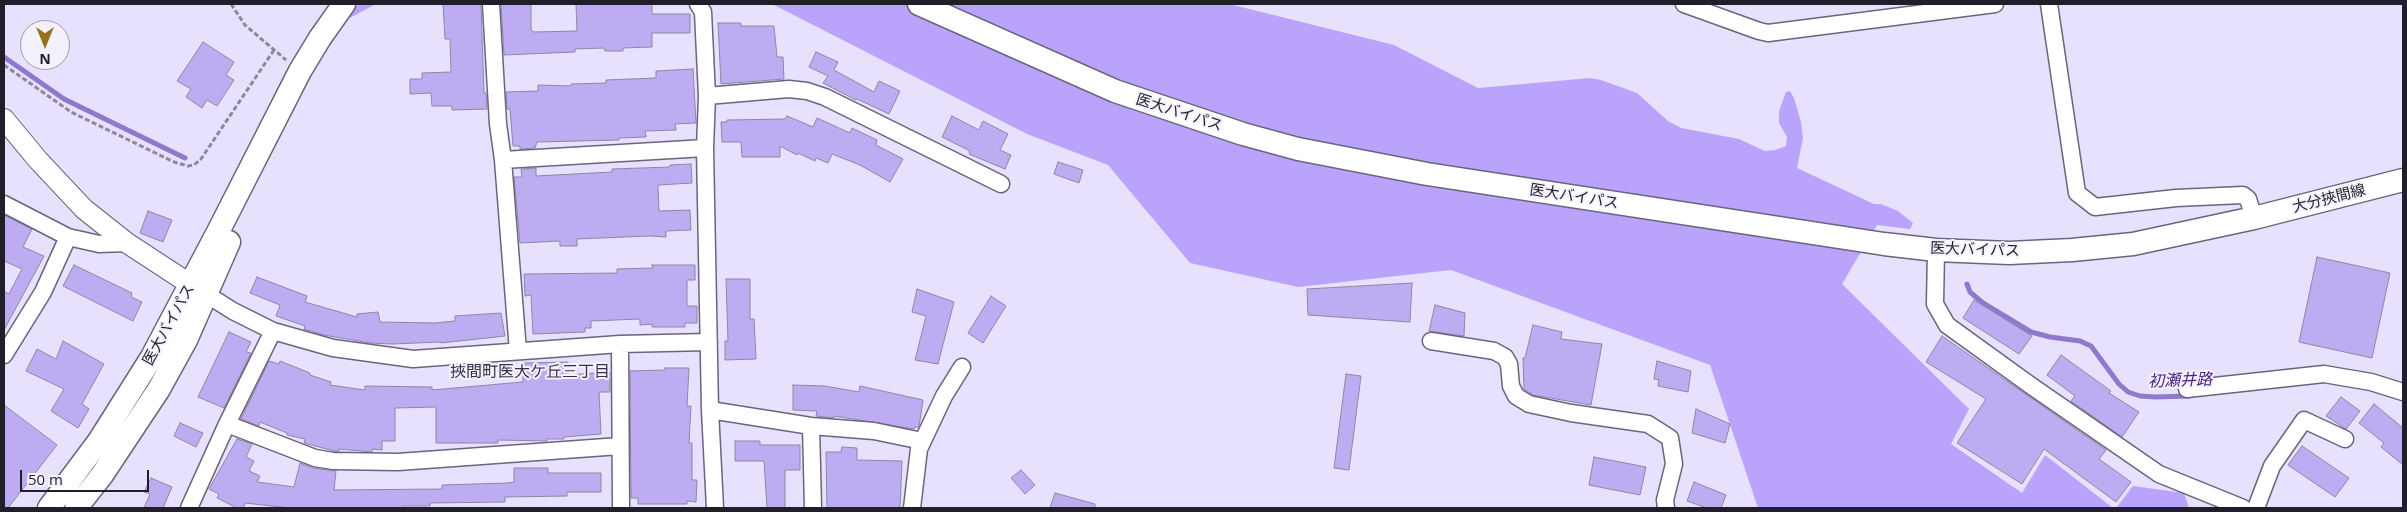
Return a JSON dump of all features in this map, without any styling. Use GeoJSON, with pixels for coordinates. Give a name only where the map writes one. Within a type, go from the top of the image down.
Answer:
{"type":"FeatureCollection","features":[{"type":"Feature","properties":{"kind":"main road","name":"医大バイパス"},"geometry":{"type":"LineString","coordinates":[[50,508],[126,400],[199,289],[242,213],[269,131],[300,71],[344,4]]}},
{"type":"Feature","properties":{"kind":"main road","name":"医大バイパス"},"geometry":{"type":"LineString","coordinates":[[919,4],[1115,91],[1243,134],[1298,149],[1427,174],[1830,236],[1936,250],[2009,253],[2072,250],[2133,244],[2254,218]]}},
{"type":"Feature","properties":{"kind":"main road","name":"大分挾間線"},"geometry":{"type":"LineString","coordinates":[[2254,218],[2403,180]]}},
{"type":"Feature","properties":{"kind":"main road","name":"医大バイパス"},"geometry":{"type":"LineString","coordinates":[[76,508],[102,475],[158,389],[186,340],[199,289]]}},
{"type":"Feature","properties":{"kind":"street"},"geometry":{"type":"LineString","coordinates":[[491,4],[498,124],[503,160],[518,352]]}},
{"type":"Feature","properties":{"kind":"street"},"geometry":{"type":"LineString","coordinates":[[698,4],[703,12],[707,96],[705,148],[710,410],[715,508]]}},
{"type":"Feature","properties":{"kind":"street"},"geometry":{"type":"LineString","coordinates":[[1684,4],[1768,33],[1995,4]]}},
{"type":"Feature","properties":{"kind":"street"},"geometry":{"type":"LineString","coordinates":[[2049,4],[2077,193],[2095,207],[2176,198],[2243,195],[2248,199],[2254,218]]}},
{"type":"Feature","properties":{"kind":"street"},"geometry":{"type":"LineString","coordinates":[[707,96],[790,90],[825,97],[1001,184]]}},
{"type":"Feature","properties":{"kind":"street"},"geometry":{"type":"LineString","coordinates":[[4,119],[72,198],[127,242],[233,311],[273,331],[332,348],[413,359],[620,344],[710,342]]}},
{"type":"Feature","properties":{"kind":"street"},"geometry":{"type":"LineString","coordinates":[[503,160],[705,148]]}},
{"type":"Feature","properties":{"kind":"street"},"geometry":{"type":"LineString","coordinates":[[4,204],[68,237],[99,244],[127,242]]}},
{"type":"Feature","properties":{"kind":"street"},"geometry":{"type":"LineString","coordinates":[[4,355],[43,292],[68,237]]}},
{"type":"Feature","properties":{"kind":"street"},"geometry":{"type":"LineString","coordinates":[[1936,250],[1936,304],[1947,324],[2030,385],[2159,474],[2243,508]]}},
{"type":"Feature","properties":{"kind":"street"},"geometry":{"type":"LineString","coordinates":[[189,508],[227,424],[273,331]]}},
{"type":"Feature","properties":{"kind":"street"},"geometry":{"type":"LineString","coordinates":[[1431,341],[1494,351],[1504,357],[1509,364],[1511,386],[1516,396],[1529,404],[1571,413],[1648,424],[1670,438],[1674,464],[1664,500],[1666,508]]}},
{"type":"Feature","properties":{"kind":"street"},"geometry":{"type":"LineString","coordinates":[[620,344],[621,508]]}},
{"type":"Feature","properties":{"kind":"street"},"geometry":{"type":"LineString","coordinates":[[912,508],[919,449],[944,396],[962,367]]}},
{"type":"Feature","properties":{"kind":"street"},"geometry":{"type":"LineString","coordinates":[[2187,389],[2324,374],[2371,382],[2403,392]]}},
{"type":"Feature","properties":{"kind":"street"},"geometry":{"type":"LineString","coordinates":[[710,410],[811,426],[874,432],[922,441]]}},
{"type":"Feature","properties":{"kind":"street"},"geometry":{"type":"LineString","coordinates":[[2256,508],[2272,466],[2304,420],[2345,439]]}},
{"type":"Feature","properties":{"kind":"street"},"geometry":{"type":"LineString","coordinates":[[227,424],[315,458],[332,461],[398,462],[620,446]]}},
{"type":"Feature","properties":{"kind":"street"},"geometry":{"type":"LineString","coordinates":[[811,426],[813,508]]}},
{"type":"Feature","properties":{"kind":"path"},"geometry":{"type":"LineString","coordinates":[[231,4],[245,25],[300,71]]}},
{"type":"Feature","properties":{"kind":"path"},"geometry":{"type":"LineString","coordinates":[[4,65],[70,112],[174,162],[188,166],[194,165],[201,159],[274,50]]}},
{"type":"Feature","properties":{"kind":"shaded area"},"geometry":{"type":"Polygon","coordinates":[[[328,4],[376,4],[346,20],[328,4]]]}},
{"type":"Feature","properties":{"kind":"shaded area"},"geometry":{"type":"Polygon","coordinates":[[[772,4],[1229,4],[1394,45],[1478,88],[1590,78],[1601,80],[1637,93],[1668,121],[1681,128],[1739,139],[1765,151],[1786,146],[1787,137],[1779,123],[1779,111],[1786,92],[1790,91],[1801,122],[1803,138],[1797,168],[1874,204],[1881,204],[1898,211],[1913,223],[1910,229],[1877,225],[1842,284],[1969,409],[1951,444],[2022,493],[2045,455],[2113,508],[1758,508],[1710,365],[1451,270],[1298,287],[1190,263],[1108,165],[1027,134],[772,4]]]}},
{"type":"Feature","properties":{"kind":"shaded area"},"geometry":{"type":"Polygon","coordinates":[[[2133,486],[2184,493],[2189,508],[2116,508],[2133,486]]]}},
{"type":"Feature","properties":{"kind":"building"},"geometry":{"type":"Polygon","coordinates":[[[443,4],[481,4],[484,93],[486,93],[487,109],[452,110],[452,106],[432,106],[431,93],[410,94],[410,79],[422,79],[422,73],[451,72],[450,39],[445,39],[443,4]]]}},
{"type":"Feature","properties":{"kind":"building"},"geometry":{"type":"Polygon","coordinates":[[[501,4],[531,4],[531,30],[534,32],[577,31],[576,4],[652,4],[652,14],[690,14],[690,33],[652,33],[652,47],[623,48],[623,51],[605,51],[604,48],[575,49],[575,52],[504,55],[501,4]]]}},
{"type":"Feature","properties":{"kind":"building"},"geometry":{"type":"Polygon","coordinates":[[[718,23],[741,23],[741,26],[774,26],[777,57],[783,57],[784,79],[721,84],[718,23]]]}},
{"type":"Feature","properties":{"kind":"building"},"geometry":{"type":"Polygon","coordinates":[[[203,42],[234,62],[226,75],[234,80],[217,106],[207,100],[202,108],[186,97],[191,89],[177,81],[203,42]]]}},
{"type":"Feature","properties":{"kind":"building"},"geometry":{"type":"Polygon","coordinates":[[[816,52],[838,62],[834,70],[874,92],[879,81],[900,91],[889,114],[823,83],[828,76],[809,67],[816,52]]]}},
{"type":"Feature","properties":{"kind":"building"},"geometry":{"type":"Polygon","coordinates":[[[693,69],[696,123],[675,124],[676,130],[645,131],[646,137],[619,138],[619,140],[537,142],[535,148],[520,149],[520,146],[513,146],[510,109],[507,109],[506,92],[538,91],[538,85],[571,86],[571,84],[606,83],[606,80],[656,78],[656,71],[693,69]]]}},
{"type":"Feature","properties":{"kind":"building"},"geometry":{"type":"Polygon","coordinates":[[[787,116],[813,127],[817,118],[850,133],[852,128],[877,140],[876,145],[903,159],[890,182],[860,165],[832,154],[828,163],[816,158],[815,161],[798,153],[797,155],[780,146],[780,157],[742,157],[741,142],[722,142],[721,122],[727,122],[727,120],[785,119],[787,116]]]}},
{"type":"Feature","properties":{"kind":"building"},"geometry":{"type":"Polygon","coordinates":[[[952,116],[979,130],[983,121],[1008,134],[1000,150],[1011,155],[1005,169],[969,154],[970,151],[942,137],[952,116]]]}},
{"type":"Feature","properties":{"kind":"building"},"geometry":{"type":"Polygon","coordinates":[[[1058,162],[1083,170],[1079,183],[1054,174],[1058,162]]]}},
{"type":"Feature","properties":{"kind":"building"},"geometry":{"type":"Polygon","coordinates":[[[691,164],[692,183],[658,185],[659,211],[690,210],[691,230],[666,231],[666,237],[577,239],[577,246],[560,246],[560,241],[520,243],[514,177],[522,177],[521,169],[536,168],[536,176],[612,172],[612,169],[670,167],[670,165],[691,164]]]}},
{"type":"Feature","properties":{"kind":"building"},"geometry":{"type":"Polygon","coordinates":[[[148,211],[172,220],[163,242],[140,233],[148,211]]]}},
{"type":"Feature","properties":{"kind":"building"},"geometry":{"type":"Polygon","coordinates":[[[4,215],[32,229],[23,247],[44,256],[4,330],[4,291],[9,294],[22,269],[4,261],[4,215]]]}},
{"type":"Feature","properties":{"kind":"building"},"geometry":{"type":"Polygon","coordinates":[[[2317,257],[2390,273],[2372,358],[2299,342],[2317,257]]]}},
{"type":"Feature","properties":{"kind":"building"},"geometry":{"type":"Polygon","coordinates":[[[74,265],[132,293],[131,297],[142,302],[133,321],[63,286],[74,265]]]}},
{"type":"Feature","properties":{"kind":"building"},"geometry":{"type":"Polygon","coordinates":[[[652,265],[695,265],[695,280],[687,280],[687,306],[697,306],[697,323],[685,323],[685,327],[652,327],[652,324],[640,325],[640,319],[591,321],[591,328],[585,328],[585,332],[533,334],[531,295],[525,296],[524,274],[617,273],[617,269],[653,268],[652,265]]]}},
{"type":"Feature","properties":{"kind":"building"},"geometry":{"type":"Polygon","coordinates":[[[257,277],[307,296],[305,302],[357,317],[357,314],[378,312],[380,322],[435,323],[455,321],[455,316],[501,313],[505,336],[441,343],[392,344],[370,343],[324,335],[304,329],[305,326],[276,316],[280,305],[250,293],[257,277]]]}},
{"type":"Feature","properties":{"kind":"building"},"geometry":{"type":"Polygon","coordinates":[[[726,279],[750,279],[750,319],[754,319],[756,359],[725,360],[725,341],[728,341],[726,279]]]}},
{"type":"Feature","properties":{"kind":"building"},"geometry":{"type":"Polygon","coordinates":[[[1412,283],[1410,322],[1308,315],[1307,289],[1412,283]]]}},
{"type":"Feature","properties":{"kind":"building"},"geometry":{"type":"Polygon","coordinates":[[[917,289],[954,302],[938,364],[915,360],[926,316],[912,312],[917,289]]]}},
{"type":"Feature","properties":{"kind":"building"},"geometry":{"type":"Polygon","coordinates":[[[991,296],[1006,306],[983,343],[968,333],[991,296]]]}},
{"type":"Feature","properties":{"kind":"building"},"geometry":{"type":"Polygon","coordinates":[[[1974,300],[2032,336],[2019,354],[1963,318],[1974,300]]]}},
{"type":"Feature","properties":{"kind":"building"},"geometry":{"type":"Polygon","coordinates":[[[1435,305],[1465,313],[1464,336],[1429,331],[1435,305]]]}},
{"type":"Feature","properties":{"kind":"building"},"geometry":{"type":"Polygon","coordinates":[[[1533,325],[1562,332],[1561,339],[1602,344],[1591,405],[1533,395],[1524,389],[1523,358],[1525,358],[1533,325]]]}},
{"type":"Feature","properties":{"kind":"building"},"geometry":{"type":"Polygon","coordinates":[[[229,332],[251,342],[246,352],[251,353],[224,408],[198,397],[229,332]]]}},
{"type":"Feature","properties":{"kind":"building"},"geometry":{"type":"Polygon","coordinates":[[[1942,336],[2106,450],[2099,459],[2131,482],[2116,502],[2044,449],[2022,484],[1957,443],[1986,399],[1926,362],[1942,336]]]}},
{"type":"Feature","properties":{"kind":"building"},"geometry":{"type":"Polygon","coordinates":[[[63,341],[104,364],[82,404],[89,409],[78,428],[51,411],[64,389],[26,371],[37,349],[56,359],[63,341]]]}},
{"type":"Feature","properties":{"kind":"building"},"geometry":{"type":"Polygon","coordinates":[[[2061,355],[2111,391],[2109,393],[2139,412],[2122,437],[2071,401],[2075,396],[2047,375],[2061,355]]]}},
{"type":"Feature","properties":{"kind":"building"},"geometry":{"type":"Polygon","coordinates":[[[269,361],[279,364],[280,361],[310,373],[310,375],[331,382],[330,385],[365,390],[365,386],[432,387],[432,390],[523,382],[523,363],[568,362],[568,375],[610,372],[610,392],[599,392],[601,434],[564,437],[564,439],[547,439],[547,441],[498,440],[498,443],[436,443],[436,407],[395,408],[395,441],[382,441],[382,450],[372,449],[372,452],[339,449],[339,451],[334,451],[304,443],[305,439],[287,435],[287,433],[260,422],[259,426],[241,419],[269,361]]]}},
{"type":"Feature","properties":{"kind":"building"},"geometry":{"type":"Polygon","coordinates":[[[1657,361],[1691,371],[1688,392],[1658,386],[1659,380],[1654,379],[1657,361]]]}},
{"type":"Feature","properties":{"kind":"building"},"geometry":{"type":"Polygon","coordinates":[[[665,368],[689,368],[687,406],[691,406],[689,443],[692,443],[692,480],[697,480],[696,502],[687,501],[687,504],[638,504],[638,498],[631,498],[630,371],[665,370],[665,368]]]}},
{"type":"Feature","properties":{"kind":"building"},"geometry":{"type":"Polygon","coordinates":[[[1346,374],[1361,376],[1349,470],[1334,468],[1346,374]]]}},
{"type":"Feature","properties":{"kind":"building"},"geometry":{"type":"Polygon","coordinates":[[[793,385],[825,386],[859,392],[860,386],[923,400],[919,427],[914,429],[834,416],[834,418],[816,416],[817,411],[793,410],[793,385]]]}},
{"type":"Feature","properties":{"kind":"building"},"geometry":{"type":"Polygon","coordinates":[[[2341,397],[2360,411],[2346,429],[2326,416],[2341,397]]]}},
{"type":"Feature","properties":{"kind":"building"},"geometry":{"type":"Polygon","coordinates":[[[2374,404],[2403,428],[2403,465],[2381,447],[2384,443],[2359,423],[2374,404]]]}},
{"type":"Feature","properties":{"kind":"building"},"geometry":{"type":"Polygon","coordinates":[[[4,405],[57,445],[8,508],[4,508],[4,405]]]}},
{"type":"Feature","properties":{"kind":"building"},"geometry":{"type":"Polygon","coordinates":[[[1696,409],[1730,424],[1725,443],[1692,433],[1696,409]]]}},
{"type":"Feature","properties":{"kind":"building"},"geometry":{"type":"Polygon","coordinates":[[[180,423],[203,433],[196,447],[174,436],[180,423]]]}},
{"type":"Feature","properties":{"kind":"building"},"geometry":{"type":"Polygon","coordinates":[[[237,439],[252,444],[246,457],[254,461],[249,471],[260,476],[257,482],[294,487],[300,463],[313,468],[336,471],[334,490],[442,489],[442,485],[508,483],[514,482],[514,468],[548,468],[548,473],[601,473],[601,492],[567,492],[567,496],[505,497],[505,502],[430,503],[430,506],[403,506],[403,508],[290,508],[245,503],[244,508],[237,508],[217,498],[219,494],[209,489],[237,439]]]}},
{"type":"Feature","properties":{"kind":"building"},"geometry":{"type":"Polygon","coordinates":[[[735,441],[760,441],[760,445],[800,445],[800,470],[785,470],[785,508],[767,508],[764,461],[735,461],[735,441]]]}},
{"type":"Feature","properties":{"kind":"building"},"geometry":{"type":"Polygon","coordinates":[[[2302,446],[2349,478],[2335,497],[2288,465],[2302,446]]]}},
{"type":"Feature","properties":{"kind":"building"},"geometry":{"type":"Polygon","coordinates":[[[842,447],[857,448],[857,460],[902,461],[900,508],[827,508],[826,452],[841,452],[842,447]]]}},
{"type":"Feature","properties":{"kind":"building"},"geometry":{"type":"Polygon","coordinates":[[[1594,457],[1646,467],[1640,495],[1589,485],[1594,457]]]}},
{"type":"Feature","properties":{"kind":"building"},"geometry":{"type":"Polygon","coordinates":[[[1021,470],[1035,485],[1025,494],[1011,478],[1021,470]]]}},
{"type":"Feature","properties":{"kind":"building"},"geometry":{"type":"Polygon","coordinates":[[[151,478],[172,487],[163,508],[144,508],[150,494],[144,492],[151,478]]]}},
{"type":"Feature","properties":{"kind":"building"},"geometry":{"type":"Polygon","coordinates":[[[1694,482],[1726,495],[1721,508],[1707,508],[1687,501],[1694,482]]]}},
{"type":"Feature","properties":{"kind":"building"},"geometry":{"type":"Polygon","coordinates":[[[1055,493],[1095,504],[1095,508],[1050,508],[1055,493]]]}},
{"type":"Feature","properties":{"kind":"waterway"},"geometry":{"type":"LineString","coordinates":[[4,57],[64,99],[185,158]]}},
{"type":"Feature","properties":{"kind":"waterway","name":"初瀬井路"},"geometry":{"type":"LineString","coordinates":[[1967,284],[1970,292],[1983,303],[2031,332],[2080,341],[2091,346],[2119,384],[2128,392],[2140,396],[2189,396]]}},
{"type":"Feature","properties":{"kind":"district","name":"挾間町医大ケ丘三丁目"},"geometry":{"type":"Point","coordinates":[530,372]}}]}
